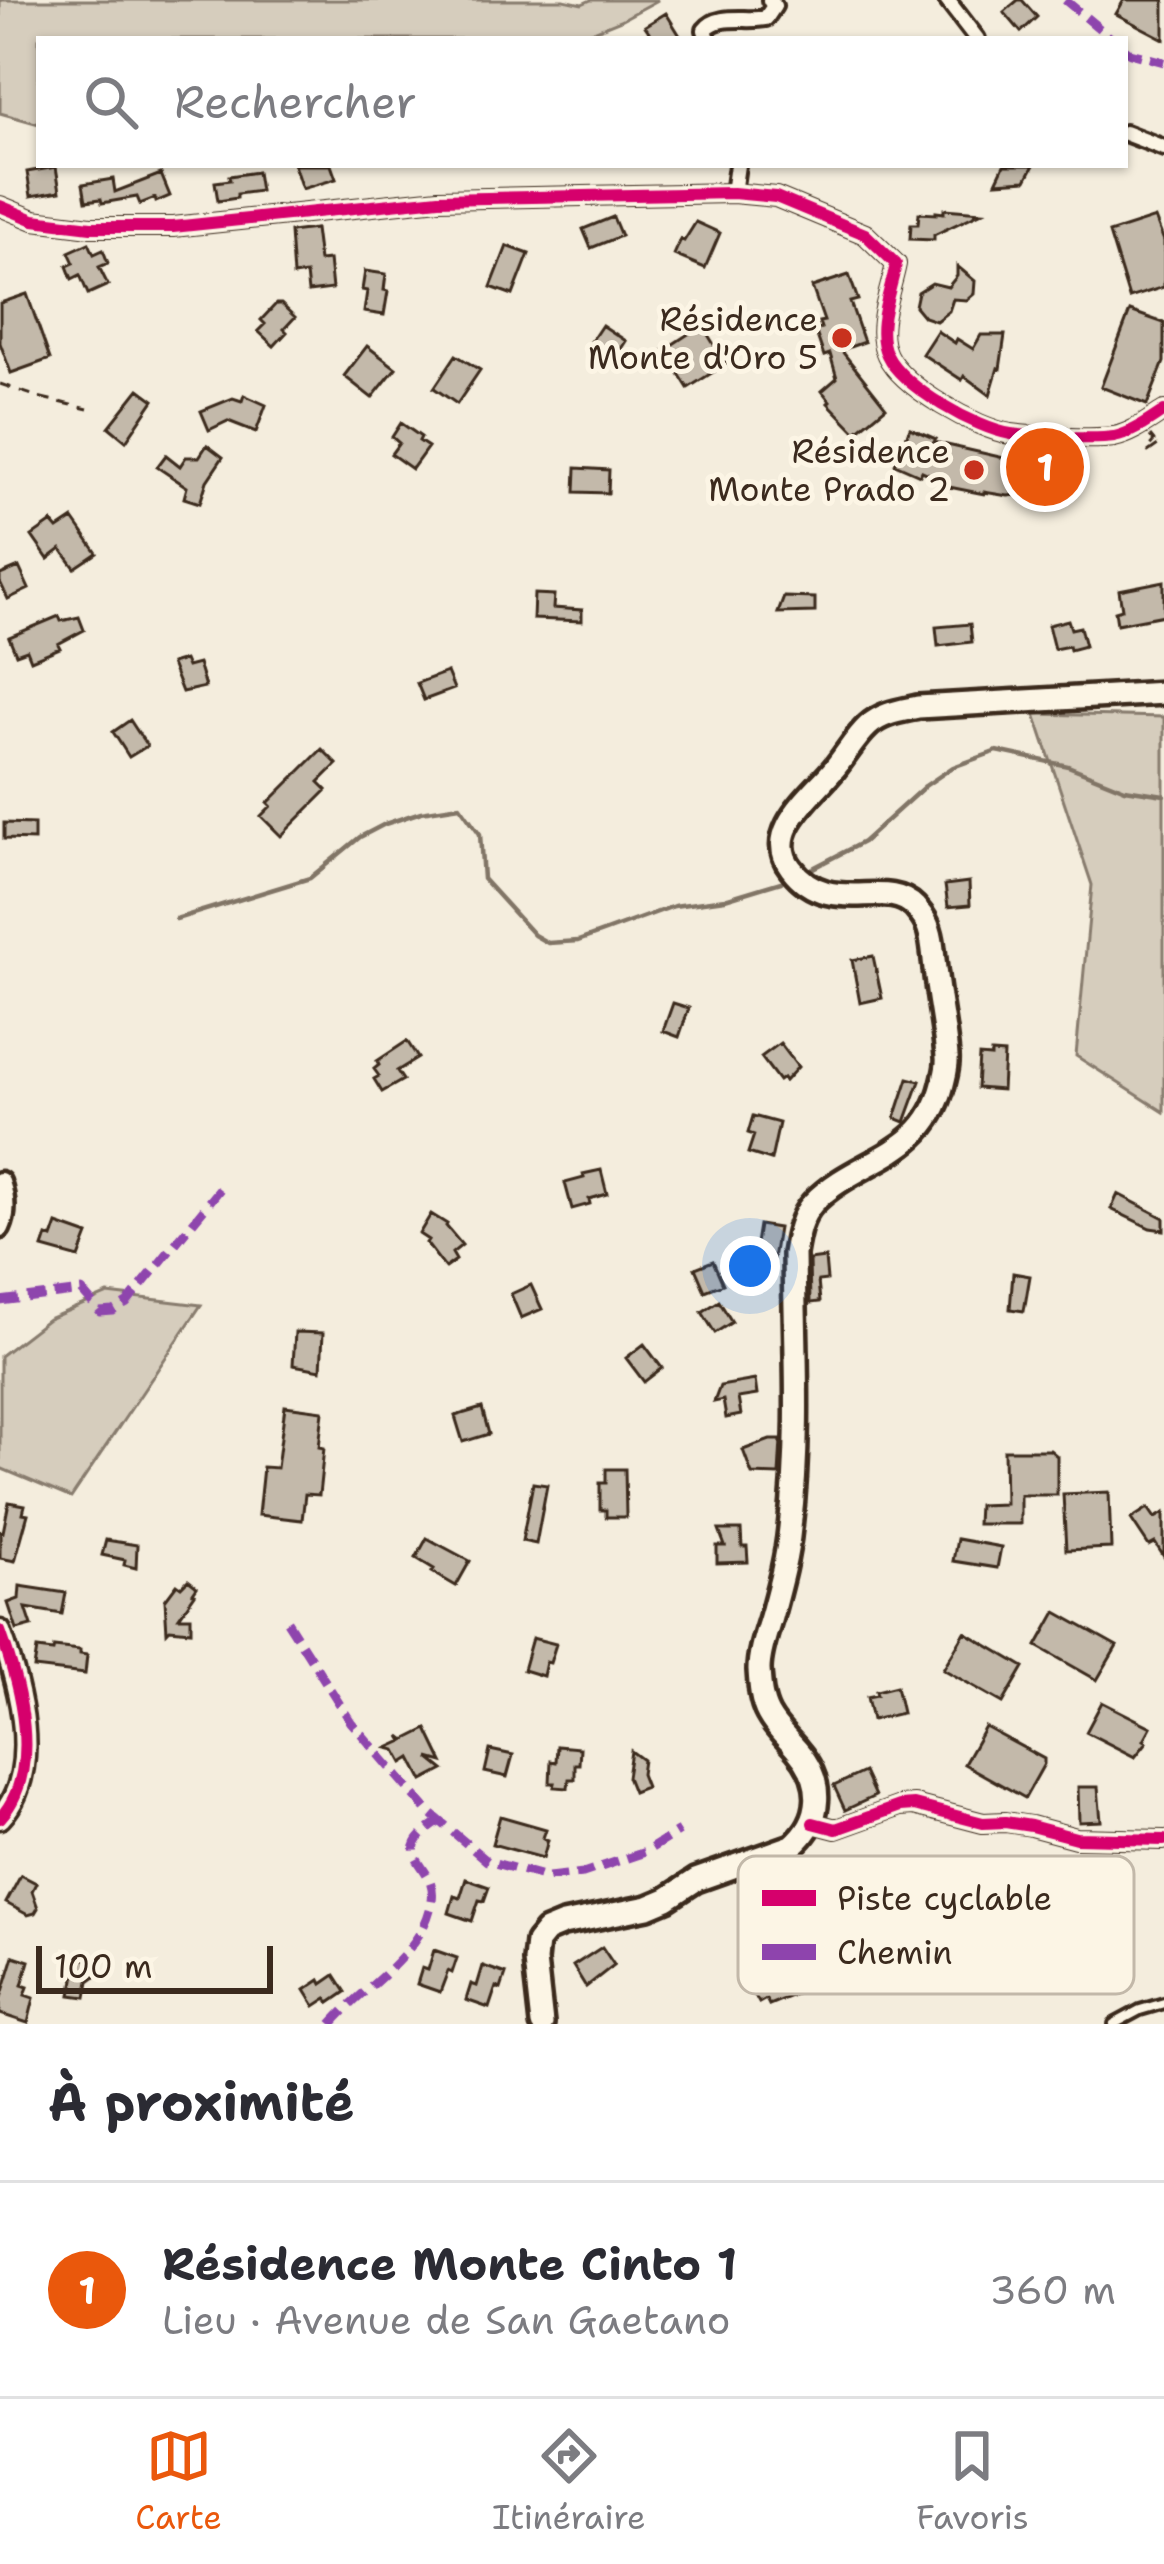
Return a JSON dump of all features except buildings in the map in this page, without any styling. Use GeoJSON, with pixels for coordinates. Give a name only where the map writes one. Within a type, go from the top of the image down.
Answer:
{"type":"FeatureCollection","features":[{"type":"Feature","properties":{"kind":"main road"},"geometry":{"type":"LineString","coordinates":[[764,1856],[792,1846],[804,1836],[817,1809],[809,1770],[777,1729],[760,1692],[759,1661],[786,1562],[796,1478],[794,1254],[798,1229],[809,1206],[920,1131],[938,1102],[948,1063],[927,923],[911,903],[899,898],[823,894],[807,885],[788,865],[782,848],[785,830],[867,727],[886,714],[918,707],[1164,693]]}},
{"type":"Feature","properties":{"kind":"main road"},"geometry":{"type":"LineString","coordinates":[[542,2024],[535,1961],[537,1942],[546,1930],[648,1907],[696,1880],[738,1865]]}},
{"type":"Feature","properties":{"kind":"street"},"geometry":{"type":"LineString","coordinates":[[707,36],[708,23],[718,19],[766,18],[774,6],[770,0]]}},
{"type":"Feature","properties":{"kind":"street"},"geometry":{"type":"LineString","coordinates":[[947,0],[975,36]]}},
{"type":"Feature","properties":{"kind":"street"},"geometry":{"type":"LineString","coordinates":[[1128,134],[1164,148]]}},
{"type":"Feature","properties":{"kind":"street"},"geometry":{"type":"LineString","coordinates":[[733,193],[737,168]]}},
{"type":"Feature","properties":{"kind":"street"},"geometry":{"type":"LineString","coordinates":[[0,206],[34,220],[91,227],[173,226],[440,200],[733,193],[776,197],[866,234],[896,263],[882,331],[887,356],[914,386],[955,412],[1010,434],[1112,437],[1164,411]]}},
{"type":"Feature","properties":{"kind":"street"},"geometry":{"type":"LineString","coordinates":[[0,1181],[5,1196],[0,1228]]}},
{"type":"Feature","properties":{"kind":"street"},"geometry":{"type":"LineString","coordinates":[[0,1631],[19,1690],[25,1754],[9,1808],[0,1818]]}},
{"type":"Feature","properties":{"kind":"street"},"geometry":{"type":"LineString","coordinates":[[813,1823],[836,1828],[914,1805],[982,1823],[1018,1824],[1076,1838],[1164,1840]]}},
{"type":"Feature","properties":{"kind":"lane"},"geometry":{"type":"LineString","coordinates":[[1114,2024],[1164,2002]]}},
{"type":"Feature","properties":{"kind":"path"},"geometry":{"type":"LineString","coordinates":[[0,384],[88,409]]}},
{"type":"Feature","properties":{"kind":"path"},"geometry":{"type":"LineString","coordinates":[[1142,424],[1154,441],[1148,452],[1161,442]]}},
{"type":"Feature","properties":{"kind":"shaded area"},"geometry":{"type":"Polygon","coordinates":[[[0,0],[564,0],[582,4],[658,0],[581,36],[36,36],[36,123],[0,113],[0,0]]]}},
{"type":"Feature","properties":{"kind":"shaded area"},"geometry":{"type":"Polygon","coordinates":[[[1035,714],[1164,717],[1164,1112],[1076,1056],[1092,885],[1035,714]]]}},
{"type":"Feature","properties":{"kind":"shaded area"},"geometry":{"type":"Polygon","coordinates":[[[108,1294],[201,1305],[71,1498],[0,1468],[0,1356],[48,1319],[108,1294]]]}},
{"type":"Feature","properties":{"kind":"waterway"},"geometry":{"type":"LineString","coordinates":[[813,868],[863,842],[953,767],[997,751],[1068,766],[1125,789],[1164,795]]}},
{"type":"Feature","properties":{"kind":"waterway"},"geometry":{"type":"LineString","coordinates":[[176,919],[310,878],[360,837],[385,824],[460,806],[480,834],[483,879],[534,935],[548,943],[578,941],[674,906],[725,899],[781,882]]}},
{"type":"Feature","properties":{"kind":"marked path"},"geometry":{"type":"LineString","coordinates":[[1065,0],[1108,36]]}},
{"type":"Feature","properties":{"kind":"marked path"},"geometry":{"type":"LineString","coordinates":[[1128,51],[1164,62]]}},
{"type":"Feature","properties":{"kind":"marked path"},"geometry":{"type":"LineString","coordinates":[[0,1301],[82,1291],[100,1312],[113,1311],[127,1303],[220,1189]]}},
{"type":"Feature","properties":{"kind":"marked path"},"geometry":{"type":"LineString","coordinates":[[287,1621],[351,1722],[427,1810],[487,1861],[547,1877],[583,1873],[645,1852],[679,1831]]}},
{"type":"Feature","properties":{"kind":"marked path"},"geometry":{"type":"LineString","coordinates":[[332,2024],[418,1937],[427,1919],[432,1887],[414,1852],[424,1833],[440,1821]]}},
{"type":"Feature","properties":{"kind":"cycle path"},"geometry":{"type":"LineString","coordinates":[[0,206],[34,220],[91,227],[173,227],[439,199],[733,193],[776,197],[865,234],[896,264],[883,321],[887,355],[924,393],[961,415],[1011,434],[1093,438],[1128,433],[1164,411]]}},
{"type":"Feature","properties":{"kind":"cycle path"},"geometry":{"type":"LineString","coordinates":[[0,1631],[24,1726],[21,1776],[0,1818]]}},
{"type":"Feature","properties":{"kind":"cycle path"},"geometry":{"type":"LineString","coordinates":[[813,1823],[836,1829],[914,1805],[983,1823],[1031,1826],[1076,1838],[1164,1840]]}},
{"type":"Feature","properties":{"kind":"place","name":"Résidence Monte d'Oro 5"},"geometry":{"type":"Point","coordinates":[842,338]}},
{"type":"Feature","properties":{"kind":"place","name":"Résidence Monte Cinto 1"},"geometry":{"type":"Point","coordinates":[1045,467]}},
{"type":"Feature","properties":{"kind":"place","name":"Résidence Monte Prado 2"},"geometry":{"type":"Point","coordinates":[974,470]}}]}
